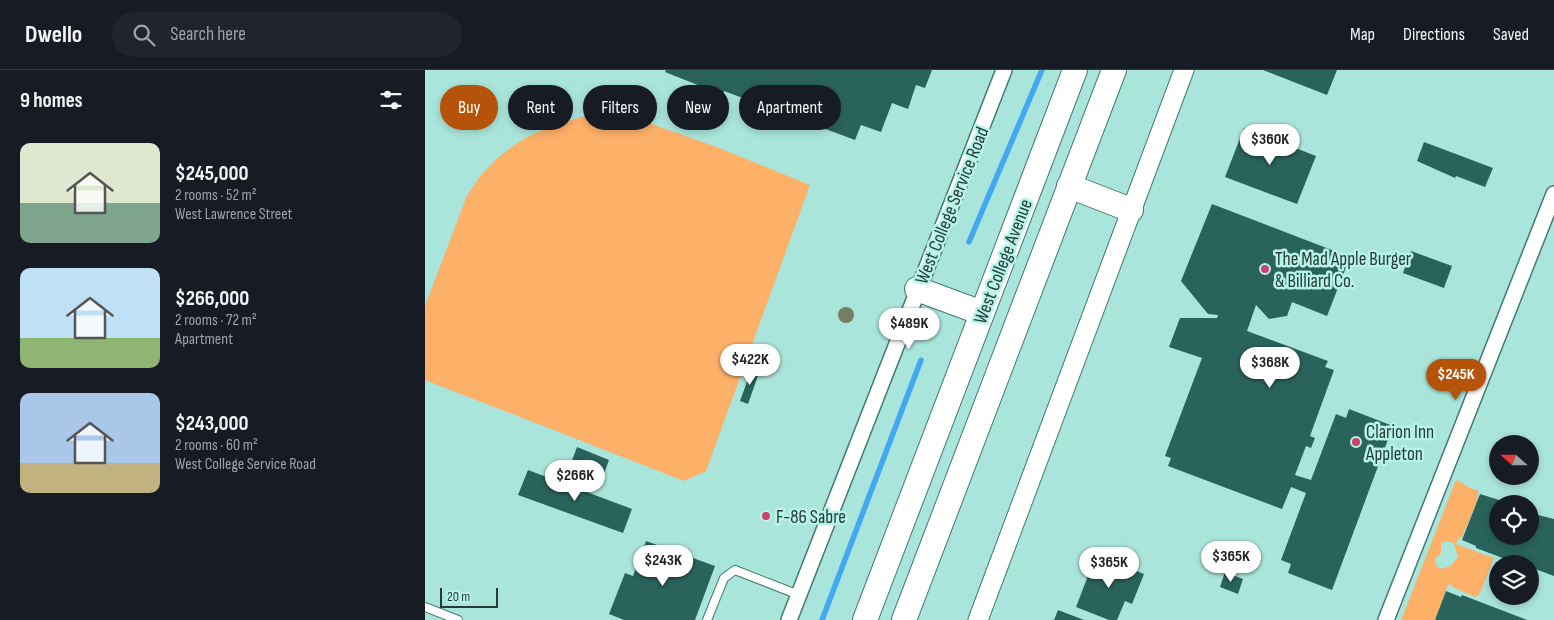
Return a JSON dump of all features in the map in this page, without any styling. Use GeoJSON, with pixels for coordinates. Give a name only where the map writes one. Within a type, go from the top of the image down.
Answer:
{"type":"FeatureCollection","features":[{"type":"Feature","properties":{"kind":"main road","name":"West College Avenue"},"geometry":{"type":"LineString","coordinates":[[865,620],[1075,70]]}},
{"type":"Feature","properties":{"kind":"main road","name":"West College Avenue"},"geometry":{"type":"LineString","coordinates":[[904,620],[1114,70]]}},
{"type":"Feature","properties":{"kind":"main road"},"geometry":{"type":"LineString","coordinates":[[1069,186],[1131,210]]}},
{"type":"Feature","properties":{"kind":"main road"},"geometry":{"type":"LineString","coordinates":[[917,288],[982,313]]}},
{"type":"Feature","properties":{"kind":"street","name":"West College Service Road"},"geometry":{"type":"LineString","coordinates":[[789,620],[917,288],[947,218],[1004,70]]}},
{"type":"Feature","properties":{"kind":"street"},"geometry":{"type":"LineString","coordinates":[[978,620],[1184,70]]}},
{"type":"Feature","properties":{"kind":"street"},"geometry":{"type":"LineString","coordinates":[[1386,620],[1554,194]]}},
{"type":"Feature","properties":{"kind":"lane"},"geometry":{"type":"LineString","coordinates":[[707,620],[724,578],[735,570],[799,595]]}},
{"type":"Feature","properties":{"kind":"lane"},"geometry":{"type":"LineString","coordinates":[[425,607],[459,620]]}},
{"type":"Feature","properties":{"kind":"shaded area"},"geometry":{"type":"Polygon","coordinates":[[[583,117],[583,130],[657,130],[657,126],[714,146],[810,185],[706,471],[684,481],[425,380],[425,306],[466,198],[489,166],[503,153],[542,130],[573,130],[573,119],[583,117]]]}},
{"type":"Feature","properties":{"kind":"shaded area"},"geometry":{"type":"Polygon","coordinates":[[[1456,480],[1472,489],[1478,490],[1478,499],[1462,537],[1458,539],[1456,544],[1489,556],[1489,570],[1479,595],[1475,597],[1453,587],[1451,584],[1448,585],[1435,620],[1401,620],[1456,480]],[[1446,541],[1441,543],[1441,553],[1435,559],[1436,565],[1440,569],[1451,566],[1458,557],[1454,543],[1446,541]]]}},
{"type":"Feature","properties":{"kind":"building"},"geometry":{"type":"Polygon","coordinates":[[[666,70],[932,70],[925,88],[916,85],[908,109],[892,103],[881,132],[861,125],[855,140],[828,130],[841,130],[841,85],[739,85],[739,97],[729,93],[729,85],[698,85],[665,72],[666,70]]]}},
{"type":"Feature","properties":{"kind":"building"},"geometry":{"type":"Polygon","coordinates":[[[1263,70],[1337,70],[1327,95],[1263,70]]]}},
{"type":"Feature","properties":{"kind":"building"},"geometry":{"type":"Polygon","coordinates":[[[1244,128],[1316,156],[1297,204],[1225,177],[1244,128]]]}},
{"type":"Feature","properties":{"kind":"building"},"geometry":{"type":"Polygon","coordinates":[[[1424,142],[1493,168],[1485,187],[1456,176],[1455,178],[1417,161],[1424,142]]]}},
{"type":"Feature","properties":{"kind":"building"},"geometry":{"type":"Polygon","coordinates":[[[1212,204],[1350,257],[1327,316],[1292,302],[1287,316],[1269,319],[1256,305],[1247,331],[1328,361],[1325,367],[1334,370],[1310,436],[1315,438],[1311,448],[1306,446],[1295,475],[1311,480],[1336,414],[1346,418],[1349,409],[1393,426],[1332,590],[1288,573],[1291,564],[1281,560],[1306,493],[1291,487],[1282,509],[1168,466],[1171,458],[1165,456],[1202,358],[1169,347],[1180,318],[1217,318],[1218,315],[1208,314],[1181,281],[1212,204]]]}},
{"type":"Feature","properties":{"kind":"building"},"geometry":{"type":"Polygon","coordinates":[[[1411,251],[1452,266],[1444,288],[1403,273],[1411,251]]]}},
{"type":"Feature","properties":{"kind":"building"},"geometry":{"type":"Polygon","coordinates":[[[752,368],[760,370],[748,404],[740,401],[752,368]]]}},
{"type":"Feature","properties":{"kind":"building"},"geometry":{"type":"Polygon","coordinates":[[[577,447],[609,460],[602,479],[570,466],[577,447]]]}},
{"type":"Feature","properties":{"kind":"building"},"geometry":{"type":"Polygon","coordinates":[[[528,470],[632,509],[623,533],[518,495],[528,470]]]}},
{"type":"Feature","properties":{"kind":"building"},"geometry":{"type":"Polygon","coordinates":[[[1480,494],[1489,497],[1489,545],[1539,545],[1539,515],[1554,519],[1554,576],[1539,570],[1539,555],[1495,555],[1462,540],[1480,494]]]}},
{"type":"Feature","properties":{"kind":"building"},"geometry":{"type":"Polygon","coordinates":[[[646,541],[715,566],[695,620],[624,620],[609,614],[625,573],[633,576],[646,541]]]}},
{"type":"Feature","properties":{"kind":"building"},"geometry":{"type":"Polygon","coordinates":[[[1096,555],[1144,574],[1132,604],[1125,601],[1117,620],[1109,620],[1076,607],[1096,555]]]}},
{"type":"Feature","properties":{"kind":"building"},"geometry":{"type":"Polygon","coordinates":[[[1225,572],[1243,579],[1238,594],[1220,587],[1225,572]]]}},
{"type":"Feature","properties":{"kind":"building"},"geometry":{"type":"Polygon","coordinates":[[[1446,591],[1461,597],[1462,595],[1527,620],[1435,620],[1446,591]]]}},
{"type":"Feature","properties":{"kind":"building"},"geometry":{"type":"Polygon","coordinates":[[[1058,610],[1084,620],[1054,620],[1058,610]]]}},
{"type":"Feature","properties":{"kind":"waterway"},"geometry":{"type":"LineString","coordinates":[[969,242],[1042,70]]}},
{"type":"Feature","properties":{"kind":"waterway"},"geometry":{"type":"LineString","coordinates":[[822,620],[921,360]]}},
{"type":"Feature","properties":{"kind":"place","name":"The Mad Apple Burger & Billiard Co."},"geometry":{"type":"Point","coordinates":[1265,269]}},
{"type":"Feature","properties":{"kind":"place","name":"Clarion Inn Appleton"},"geometry":{"type":"Point","coordinates":[1356,442]}},
{"type":"Feature","properties":{"kind":"place","name":"F-86 Sabre"},"geometry":{"type":"Point","coordinates":[766,516]}}]}
